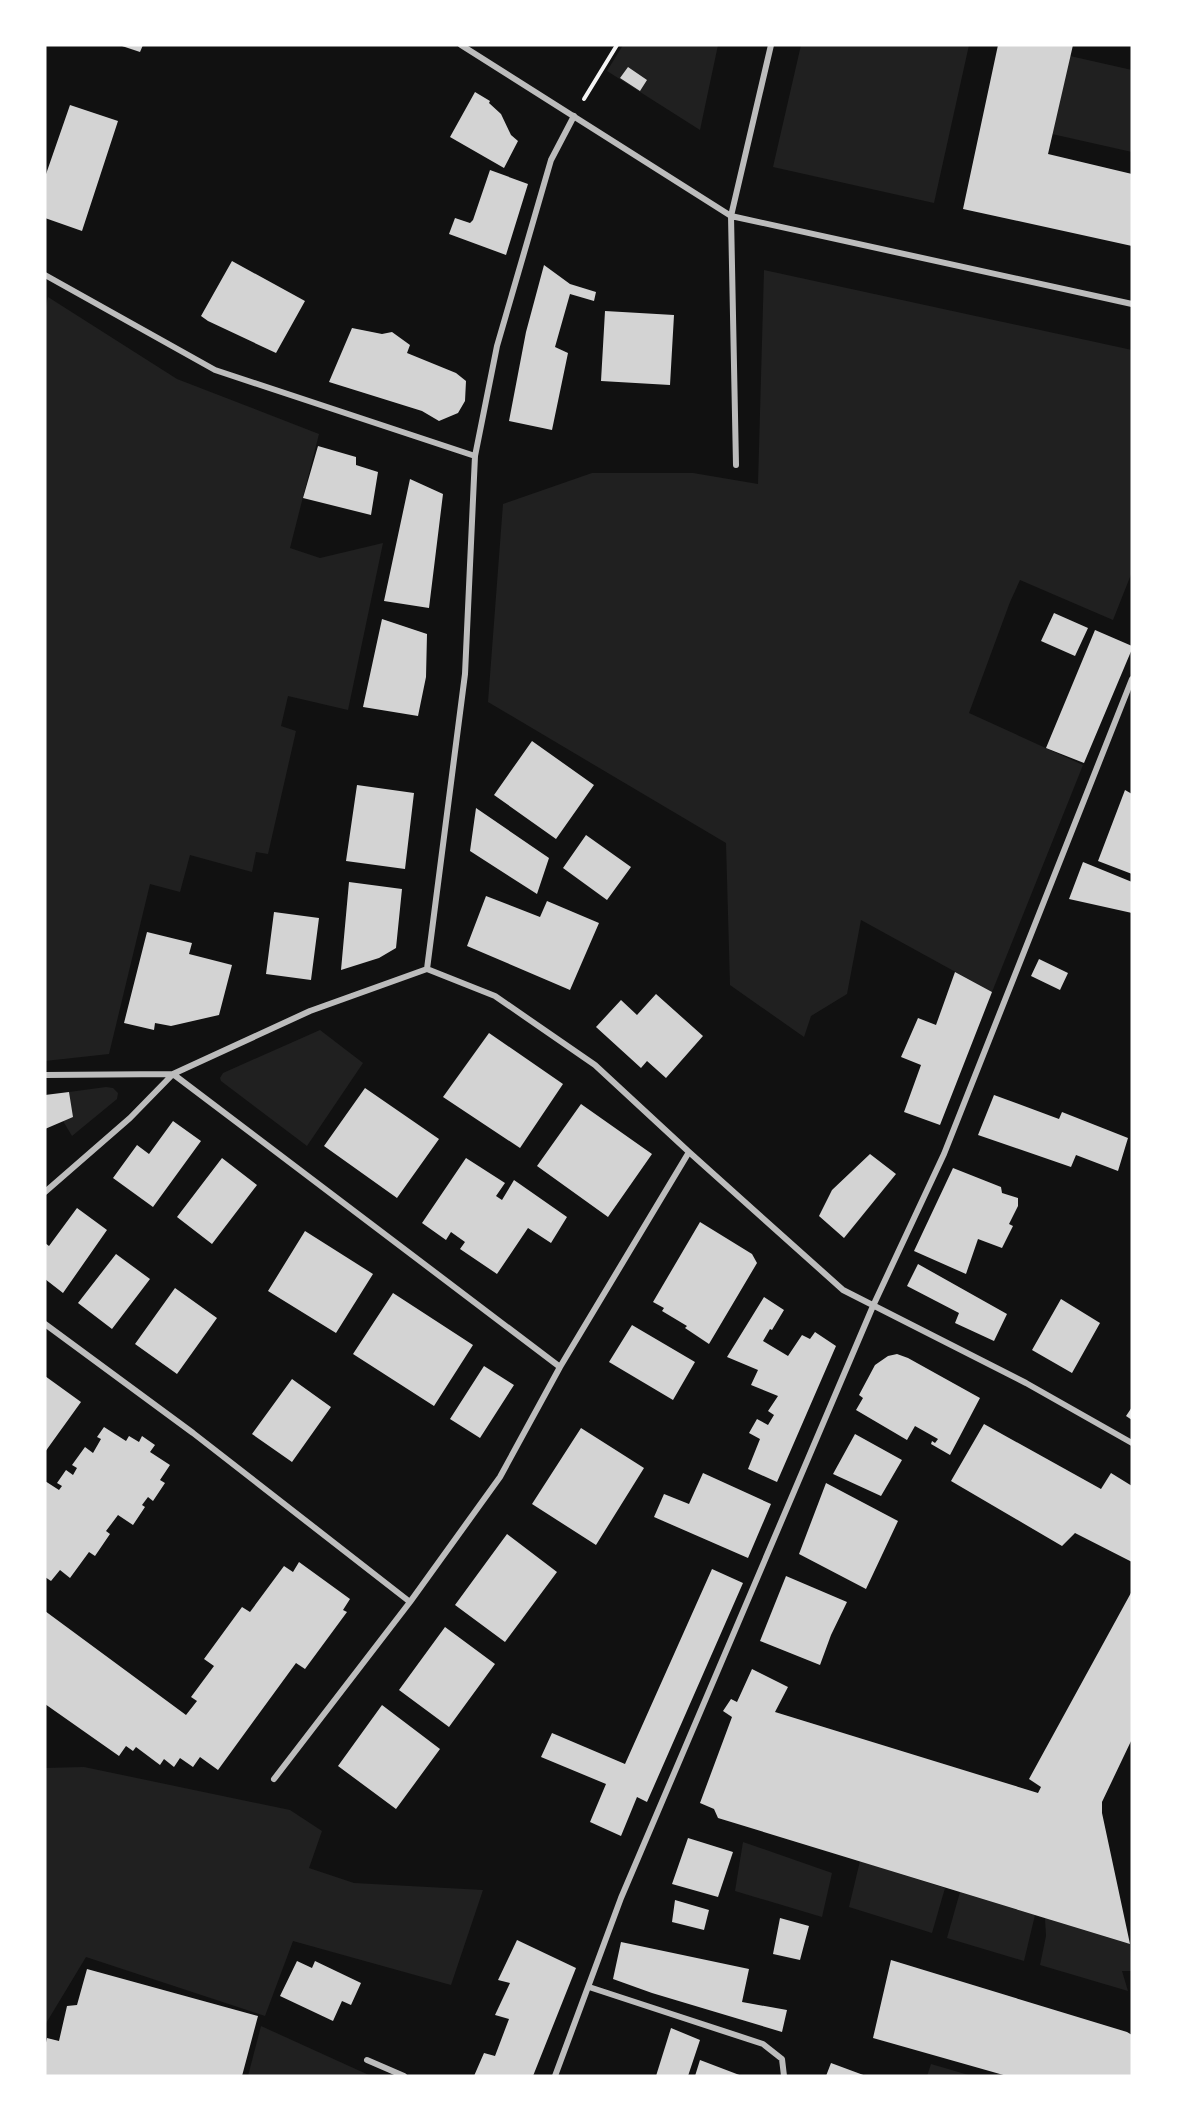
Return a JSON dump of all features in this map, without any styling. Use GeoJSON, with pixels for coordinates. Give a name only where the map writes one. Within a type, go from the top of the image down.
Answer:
{"type":"FeatureCollection","features":[{"type":"Feature","properties":{"kind":"street"},"geometry":{"type":"LineString","coordinates":[[461,45],[731,216],[1132,304]]}},
{"type":"Feature","properties":{"kind":"street"},"geometry":{"type":"LineString","coordinates":[[736,465],[731,216],[771,45]]}},
{"type":"Feature","properties":{"kind":"street"},"geometry":{"type":"LineString","coordinates":[[427,969],[465,674],[475,456],[497,346],[551,160],[574,116]]}},
{"type":"Feature","properties":{"kind":"street"},"geometry":{"type":"LineString","coordinates":[[45,275],[215,370],[475,456]]}},
{"type":"Feature","properties":{"kind":"street"},"geometry":{"type":"LineString","coordinates":[[555,2076],[621,1898],[873,1306],[944,1154],[1132,679]]}},
{"type":"Feature","properties":{"kind":"street"},"geometry":{"type":"LineString","coordinates":[[45,1192],[130,1118],[173,1074],[310,1011],[427,969],[495,996],[595,1065],[843,1290],[1026,1383],[1132,1443]]}},
{"type":"Feature","properties":{"kind":"street"},"geometry":{"type":"LineString","coordinates":[[45,1075],[173,1074],[560,1367]]}},
{"type":"Feature","properties":{"kind":"street"},"geometry":{"type":"LineString","coordinates":[[274,1779],[410,1602],[500,1477],[560,1367],[689,1152]]}},
{"type":"Feature","properties":{"kind":"street"},"geometry":{"type":"LineString","coordinates":[[45,1324],[194,1433],[410,1602]]}},
{"type":"Feature","properties":{"kind":"street"},"geometry":{"type":"LineString","coordinates":[[589,1987],[764,2044],[782,2059],[784,2076]]}},
{"type":"Feature","properties":{"kind":"street"},"geometry":{"type":"LineString","coordinates":[[367,2060],[404,2076]]}},
{"type":"Feature","properties":{"kind":"path"},"geometry":{"type":"LineString","coordinates":[[574,116],[617,45]]}},
{"type":"Feature","properties":{"kind":"shaded area"},"geometry":{"type":"Polygon","coordinates":[[[623,45],[718,45],[700,130],[607,71],[623,45]]]}},
{"type":"Feature","properties":{"kind":"shaded area"},"geometry":{"type":"Polygon","coordinates":[[[801,45],[969,45],[934,203],[773,167],[801,45]]]}},
{"type":"Feature","properties":{"kind":"shaded area"},"geometry":{"type":"Polygon","coordinates":[[[1070,56],[1132,70],[1132,152],[1052,134],[1070,56]]]}},
{"type":"Feature","properties":{"kind":"shaded area"},"geometry":{"type":"Polygon","coordinates":[[[764,270],[1132,350],[1132,572],[1113,620],[1020,580],[969,713],[1083,765],[992,992],[861,920],[847,994],[811,1016],[804,1037],[730,985],[726,843],[488,702],[503,504],[592,473],[693,473],[758,484],[764,270]]]}},
{"type":"Feature","properties":{"kind":"shaded area"},"geometry":{"type":"Polygon","coordinates":[[[48,297],[177,379],[319,434],[290,548],[320,558],[383,543],[348,710],[288,696],[281,726],[296,731],[268,854],[256,852],[252,872],[190,855],[180,892],[150,884],[109,1054],[45,1061],[45,311],[48,297]]]}},
{"type":"Feature","properties":{"kind":"shaded area"},"geometry":{"type":"Polygon","coordinates":[[[320,1030],[363,1063],[307,1146],[220,1078],[223,1073],[320,1030]]]}},
{"type":"Feature","properties":{"kind":"shaded area"},"geometry":{"type":"Polygon","coordinates":[[[113,1088],[118,1093],[117,1099],[72,1136],[63,1121],[72,1117],[69,1092],[113,1088]]]}},
{"type":"Feature","properties":{"kind":"shaded area"},"geometry":{"type":"Polygon","coordinates":[[[84,1767],[290,1810],[322,1831],[309,1868],[354,1883],[483,1890],[451,1985],[293,1941],[265,2016],[86,1957],[45,2025],[45,1768],[84,1767]]]}},
{"type":"Feature","properties":{"kind":"shaded area"},"geometry":{"type":"Polygon","coordinates":[[[743,1842],[832,1873],[822,1917],[735,1891],[743,1842]]]}},
{"type":"Feature","properties":{"kind":"shaded area"},"geometry":{"type":"Polygon","coordinates":[[[860,1861],[945,1888],[932,1933],[849,1907],[860,1861]]]}},
{"type":"Feature","properties":{"kind":"shaded area"},"geometry":{"type":"Polygon","coordinates":[[[960,1892],[1035,1915],[1024,1961],[947,1938],[960,1892]]]}},
{"type":"Feature","properties":{"kind":"shaded area"},"geometry":{"type":"Polygon","coordinates":[[[1045,1918],[1130,1944],[1132,1971],[1122,1971],[1128,1991],[1040,1965],[1046,1936],[1045,1918]]]}},
{"type":"Feature","properties":{"kind":"shaded area"},"geometry":{"type":"Polygon","coordinates":[[[261,2026],[371,2076],[248,2076],[261,2026]]]}},
{"type":"Feature","properties":{"kind":"shaded area"},"geometry":{"type":"Polygon","coordinates":[[[931,2064],[972,2076],[927,2076],[931,2064]]]}},
{"type":"Feature","properties":{"kind":"building"},"geometry":{"type":"Polygon","coordinates":[[[119,45],[143,45],[140,52],[119,45]]]}},
{"type":"Feature","properties":{"kind":"building"},"geometry":{"type":"Polygon","coordinates":[[[998,45],[1073,45],[1048,154],[1132,174],[1132,246],[963,209],[998,45]]]}},
{"type":"Feature","properties":{"kind":"building"},"geometry":{"type":"Polygon","coordinates":[[[628,67],[647,80],[640,91],[620,78],[628,67]]]}},
{"type":"Feature","properties":{"kind":"building"},"geometry":{"type":"Polygon","coordinates":[[[475,92],[490,101],[489,103],[501,114],[511,135],[518,141],[504,168],[450,137],[475,92]]]}},
{"type":"Feature","properties":{"kind":"building"},"geometry":{"type":"Polygon","coordinates":[[[70,105],[118,121],[82,231],[45,218],[45,177],[70,105]]]}},
{"type":"Feature","properties":{"kind":"building"},"geometry":{"type":"Polygon","coordinates":[[[490,170],[528,184],[506,255],[449,234],[455,218],[470,223],[473,220],[490,170]]]}},
{"type":"Feature","properties":{"kind":"building"},"geometry":{"type":"Polygon","coordinates":[[[232,261],[305,301],[276,353],[201,316],[232,261]]]}},
{"type":"Feature","properties":{"kind":"building"},"geometry":{"type":"Polygon","coordinates":[[[544,265],[570,284],[596,292],[594,301],[570,294],[555,347],[568,353],[552,430],[509,421],[526,332],[544,265]]]}},
{"type":"Feature","properties":{"kind":"building"},"geometry":{"type":"Polygon","coordinates":[[[605,311],[674,315],[670,385],[601,381],[605,311]]]}},
{"type":"Feature","properties":{"kind":"building"},"geometry":{"type":"Polygon","coordinates":[[[352,328],[382,334],[392,332],[410,345],[407,353],[456,373],[466,381],[465,401],[458,413],[439,421],[422,411],[329,382],[352,328]]]}},
{"type":"Feature","properties":{"kind":"building"},"geometry":{"type":"Polygon","coordinates":[[[318,446],[356,457],[356,465],[378,472],[371,515],[303,498],[318,446]]]}},
{"type":"Feature","properties":{"kind":"building"},"geometry":{"type":"Polygon","coordinates":[[[410,479],[443,494],[429,608],[384,601],[410,479]]]}},
{"type":"Feature","properties":{"kind":"building"},"geometry":{"type":"Polygon","coordinates":[[[1054,613],[1088,628],[1075,656],[1041,641],[1054,613]]]}},
{"type":"Feature","properties":{"kind":"building"},"geometry":{"type":"Polygon","coordinates":[[[382,619],[427,634],[426,677],[418,716],[363,707],[382,619]]]}},
{"type":"Feature","properties":{"kind":"building"},"geometry":{"type":"Polygon","coordinates":[[[1095,630],[1132,646],[1132,649],[1084,763],[1046,748],[1095,630]]]}},
{"type":"Feature","properties":{"kind":"building"},"geometry":{"type":"Polygon","coordinates":[[[532,741],[594,785],[556,839],[494,795],[532,741]]]}},
{"type":"Feature","properties":{"kind":"building"},"geometry":{"type":"Polygon","coordinates":[[[357,785],[414,793],[405,869],[346,861],[357,785]]]}},
{"type":"Feature","properties":{"kind":"building"},"geometry":{"type":"Polygon","coordinates":[[[1125,790],[1132,794],[1132,874],[1098,861],[1125,790]]]}},
{"type":"Feature","properties":{"kind":"building"},"geometry":{"type":"Polygon","coordinates":[[[476,808],[549,858],[537,894],[470,851],[476,808]]]}},
{"type":"Feature","properties":{"kind":"building"},"geometry":{"type":"Polygon","coordinates":[[[586,835],[631,867],[607,900],[563,868],[586,835]]]}},
{"type":"Feature","properties":{"kind":"building"},"geometry":{"type":"Polygon","coordinates":[[[1083,862],[1132,882],[1132,913],[1069,899],[1083,862]]]}},
{"type":"Feature","properties":{"kind":"building"},"geometry":{"type":"Polygon","coordinates":[[[349,882],[402,889],[396,948],[379,958],[341,970],[349,882]]]}},
{"type":"Feature","properties":{"kind":"building"},"geometry":{"type":"Polygon","coordinates":[[[486,896],[540,917],[547,901],[599,923],[570,990],[467,946],[486,896]]]}},
{"type":"Feature","properties":{"kind":"building"},"geometry":{"type":"Polygon","coordinates":[[[274,912],[319,918],[311,980],[266,974],[274,912]]]}},
{"type":"Feature","properties":{"kind":"building"},"geometry":{"type":"Polygon","coordinates":[[[147,932],[192,943],[189,954],[232,965],[219,1015],[171,1026],[155,1023],[154,1030],[124,1023],[147,932]]]}},
{"type":"Feature","properties":{"kind":"building"},"geometry":{"type":"Polygon","coordinates":[[[1039,959],[1068,973],[1060,990],[1031,976],[1039,959]]]}},
{"type":"Feature","properties":{"kind":"building"},"geometry":{"type":"Polygon","coordinates":[[[955,972],[992,992],[940,1125],[904,1112],[921,1065],[901,1057],[918,1018],[936,1025],[955,972]]]}},
{"type":"Feature","properties":{"kind":"building"},"geometry":{"type":"Polygon","coordinates":[[[656,994],[703,1036],[666,1078],[647,1061],[641,1068],[596,1027],[621,1000],[637,1015],[656,994]]]}},
{"type":"Feature","properties":{"kind":"building"},"geometry":{"type":"Polygon","coordinates":[[[489,1033],[563,1084],[520,1148],[443,1097],[489,1033]]]}},
{"type":"Feature","properties":{"kind":"building"},"geometry":{"type":"Polygon","coordinates":[[[365,1088],[439,1139],[397,1198],[324,1146],[365,1088]]]}},
{"type":"Feature","properties":{"kind":"building"},"geometry":{"type":"Polygon","coordinates":[[[69,1092],[73,1117],[45,1129],[45,1095],[69,1092]]]}},
{"type":"Feature","properties":{"kind":"building"},"geometry":{"type":"Polygon","coordinates":[[[994,1095],[1059,1119],[1062,1112],[1128,1138],[1118,1171],[1076,1155],[1071,1167],[978,1135],[994,1095]]]}},
{"type":"Feature","properties":{"kind":"building"},"geometry":{"type":"Polygon","coordinates":[[[581,1104],[652,1154],[608,1217],[537,1166],[581,1104]]]}},
{"type":"Feature","properties":{"kind":"building"},"geometry":{"type":"Polygon","coordinates":[[[173,1121],[201,1141],[153,1207],[113,1178],[137,1145],[149,1154],[173,1121]]]}},
{"type":"Feature","properties":{"kind":"building"},"geometry":{"type":"Polygon","coordinates":[[[870,1154],[896,1174],[844,1238],[819,1216],[832,1190],[870,1154]]]}},
{"type":"Feature","properties":{"kind":"building"},"geometry":{"type":"Polygon","coordinates":[[[222,1158],[257,1185],[212,1244],[177,1217],[222,1158]]]}},
{"type":"Feature","properties":{"kind":"building"},"geometry":{"type":"Polygon","coordinates":[[[466,1158],[505,1183],[496,1196],[502,1200],[514,1180],[567,1217],[551,1243],[528,1228],[497,1274],[460,1249],[465,1242],[451,1232],[446,1240],[422,1223],[466,1158]]]}},
{"type":"Feature","properties":{"kind":"building"},"geometry":{"type":"Polygon","coordinates":[[[953,1168],[1001,1187],[1002,1193],[1018,1198],[1018,1206],[1009,1224],[1013,1226],[1002,1248],[978,1239],[966,1274],[914,1251],[953,1168]]]}},
{"type":"Feature","properties":{"kind":"building"},"geometry":{"type":"Polygon","coordinates":[[[77,1208],[107,1230],[63,1293],[45,1279],[45,1243],[49,1246],[77,1208]]]}},
{"type":"Feature","properties":{"kind":"building"},"geometry":{"type":"Polygon","coordinates":[[[700,1222],[752,1254],[757,1263],[709,1344],[685,1328],[687,1326],[662,1311],[664,1308],[653,1302],[700,1222]]]}},
{"type":"Feature","properties":{"kind":"building"},"geometry":{"type":"Polygon","coordinates":[[[305,1231],[373,1274],[336,1333],[268,1291],[305,1231]]]}},
{"type":"Feature","properties":{"kind":"building"},"geometry":{"type":"Polygon","coordinates":[[[116,1254],[150,1279],[112,1329],[78,1303],[116,1254]]]}},
{"type":"Feature","properties":{"kind":"building"},"geometry":{"type":"Polygon","coordinates":[[[918,1264],[1007,1314],[994,1341],[955,1323],[959,1313],[907,1286],[918,1264]]]}},
{"type":"Feature","properties":{"kind":"building"},"geometry":{"type":"Polygon","coordinates":[[[175,1288],[217,1318],[177,1374],[135,1344],[175,1288]]]}},
{"type":"Feature","properties":{"kind":"building"},"geometry":{"type":"Polygon","coordinates":[[[393,1293],[473,1345],[434,1406],[353,1354],[393,1293]]]}},
{"type":"Feature","properties":{"kind":"building"},"geometry":{"type":"Polygon","coordinates":[[[764,1297],[784,1310],[763,1341],[788,1356],[802,1335],[810,1339],[815,1332],[836,1346],[777,1482],[748,1469],[760,1439],[749,1433],[757,1419],[768,1425],[774,1415],[768,1411],[778,1396],[751,1385],[758,1370],[727,1357],[764,1297]]]}},
{"type":"Feature","properties":{"kind":"building"},"geometry":{"type":"Polygon","coordinates":[[[1061,1299],[1100,1323],[1072,1373],[1032,1350],[1061,1299]]]}},
{"type":"Feature","properties":{"kind":"building"},"geometry":{"type":"Polygon","coordinates":[[[632,1325],[695,1362],[673,1400],[609,1362],[632,1325]]]}},
{"type":"Feature","properties":{"kind":"building"},"geometry":{"type":"Polygon","coordinates":[[[897,1354],[980,1398],[950,1455],[931,1444],[932,1441],[935,1443],[938,1439],[915,1426],[907,1440],[856,1410],[863,1398],[859,1395],[875,1365],[888,1356],[897,1354]]]}},
{"type":"Feature","properties":{"kind":"building"},"geometry":{"type":"Polygon","coordinates":[[[484,1366],[514,1385],[480,1438],[450,1419],[484,1366]]]}},
{"type":"Feature","properties":{"kind":"building"},"geometry":{"type":"Polygon","coordinates":[[[45,1376],[81,1402],[45,1452],[45,1376]]]}},
{"type":"Feature","properties":{"kind":"building"},"geometry":{"type":"Polygon","coordinates":[[[292,1379],[331,1407],[292,1462],[252,1434],[292,1379]]]}},
{"type":"Feature","properties":{"kind":"building"},"geometry":{"type":"Polygon","coordinates":[[[1132,1407],[1132,1420],[1126,1416],[1132,1407]]]}},
{"type":"Feature","properties":{"kind":"building"},"geometry":{"type":"Polygon","coordinates":[[[984,1424],[1101,1489],[1111,1473],[1132,1486],[1132,1562],[1075,1533],[1062,1546],[951,1481],[984,1424]]]}},
{"type":"Feature","properties":{"kind":"building"},"geometry":{"type":"Polygon","coordinates":[[[104,1427],[126,1441],[129,1436],[139,1442],[142,1436],[155,1445],[150,1452],[170,1465],[160,1480],[165,1483],[153,1501],[148,1497],[142,1505],[145,1507],[133,1525],[118,1515],[106,1531],[110,1534],[95,1556],[89,1552],[70,1578],[60,1570],[51,1581],[45,1577],[45,1481],[59,1490],[62,1486],[57,1483],[66,1470],[73,1475],[77,1468],[72,1465],[85,1447],[93,1453],[101,1439],[97,1437],[104,1427]]]}},
{"type":"Feature","properties":{"kind":"building"},"geometry":{"type":"Polygon","coordinates":[[[581,1428],[644,1468],[596,1545],[532,1504],[581,1428]]]}},
{"type":"Feature","properties":{"kind":"building"},"geometry":{"type":"Polygon","coordinates":[[[855,1434],[902,1460],[881,1496],[833,1474],[855,1434]]]}},
{"type":"Feature","properties":{"kind":"building"},"geometry":{"type":"Polygon","coordinates":[[[703,1473],[771,1504],[748,1558],[654,1517],[664,1494],[689,1504],[703,1473]]]}},
{"type":"Feature","properties":{"kind":"building"},"geometry":{"type":"Polygon","coordinates":[[[826,1483],[898,1521],[866,1589],[799,1554],[826,1483]]]}},
{"type":"Feature","properties":{"kind":"building"},"geometry":{"type":"Polygon","coordinates":[[[507,1534],[557,1572],[505,1642],[455,1605],[507,1534]]]}},
{"type":"Feature","properties":{"kind":"building"},"geometry":{"type":"Polygon","coordinates":[[[299,1562],[350,1599],[343,1610],[347,1612],[305,1669],[296,1663],[218,1770],[200,1757],[193,1767],[180,1758],[174,1767],[164,1759],[160,1765],[136,1747],[133,1751],[126,1746],[119,1756],[45,1704],[45,1611],[186,1715],[197,1701],[191,1697],[214,1666],[204,1659],[242,1607],[250,1612],[284,1566],[293,1572],[299,1562]]]}},
{"type":"Feature","properties":{"kind":"building"},"geometry":{"type":"Polygon","coordinates":[[[712,1569],[743,1583],[647,1802],[637,1797],[621,1836],[590,1822],[606,1784],[541,1757],[552,1733],[625,1764],[712,1569]]]}},
{"type":"Feature","properties":{"kind":"building"},"geometry":{"type":"Polygon","coordinates":[[[786,1576],[847,1602],[820,1665],[760,1641],[786,1576]]]}},
{"type":"Feature","properties":{"kind":"building"},"geometry":{"type":"Polygon","coordinates":[[[1132,1591],[1132,1739],[1102,1802],[1102,1813],[1130,1944],[718,1818],[714,1809],[700,1803],[732,1717],[723,1711],[731,1699],[737,1702],[752,1669],[788,1687],[775,1712],[1038,1793],[1041,1787],[1029,1779],[1132,1591]]]}},
{"type":"Feature","properties":{"kind":"building"},"geometry":{"type":"Polygon","coordinates":[[[445,1627],[495,1664],[449,1727],[399,1690],[445,1627]]]}},
{"type":"Feature","properties":{"kind":"building"},"geometry":{"type":"Polygon","coordinates":[[[382,1705],[440,1749],[396,1809],[338,1766],[382,1705]]]}},
{"type":"Feature","properties":{"kind":"building"},"geometry":{"type":"Polygon","coordinates":[[[688,1838],[733,1852],[718,1897],[672,1884],[688,1838]]]}},
{"type":"Feature","properties":{"kind":"building"},"geometry":{"type":"Polygon","coordinates":[[[675,1900],[709,1910],[704,1930],[672,1922],[675,1900]]]}},
{"type":"Feature","properties":{"kind":"building"},"geometry":{"type":"Polygon","coordinates":[[[780,1918],[809,1926],[800,1960],[773,1954],[780,1918]]]}},
{"type":"Feature","properties":{"kind":"building"},"geometry":{"type":"Polygon","coordinates":[[[517,1940],[576,1968],[533,2076],[474,2076],[484,2053],[495,2056],[509,2019],[495,2015],[510,1983],[498,1980],[517,1940]]]}},
{"type":"Feature","properties":{"kind":"building"},"geometry":{"type":"Polygon","coordinates":[[[621,1942],[749,1969],[742,2002],[787,2010],[782,2032],[613,1979],[621,1942]]]}},
{"type":"Feature","properties":{"kind":"building"},"geometry":{"type":"Polygon","coordinates":[[[891,1960],[1127,2032],[1132,2035],[1132,2076],[1007,2076],[873,2038],[891,1960]]]}},
{"type":"Feature","properties":{"kind":"building"},"geometry":{"type":"Polygon","coordinates":[[[297,1961],[312,1968],[315,1961],[361,1983],[351,2005],[342,2001],[333,2021],[280,1996],[297,1961]]]}},
{"type":"Feature","properties":{"kind":"building"},"geometry":{"type":"Polygon","coordinates":[[[87,1969],[258,2016],[242,2076],[45,2076],[47,2038],[59,2041],[67,2006],[77,2005],[87,1969]]]}},
{"type":"Feature","properties":{"kind":"building"},"geometry":{"type":"Polygon","coordinates":[[[671,2028],[700,2040],[688,2076],[656,2076],[671,2028]]]}},
{"type":"Feature","properties":{"kind":"building"},"geometry":{"type":"Polygon","coordinates":[[[700,2060],[742,2076],[695,2076],[700,2060]]]}},
{"type":"Feature","properties":{"kind":"building"},"geometry":{"type":"Polygon","coordinates":[[[831,2063],[866,2076],[826,2076],[831,2063]]]}}]}
